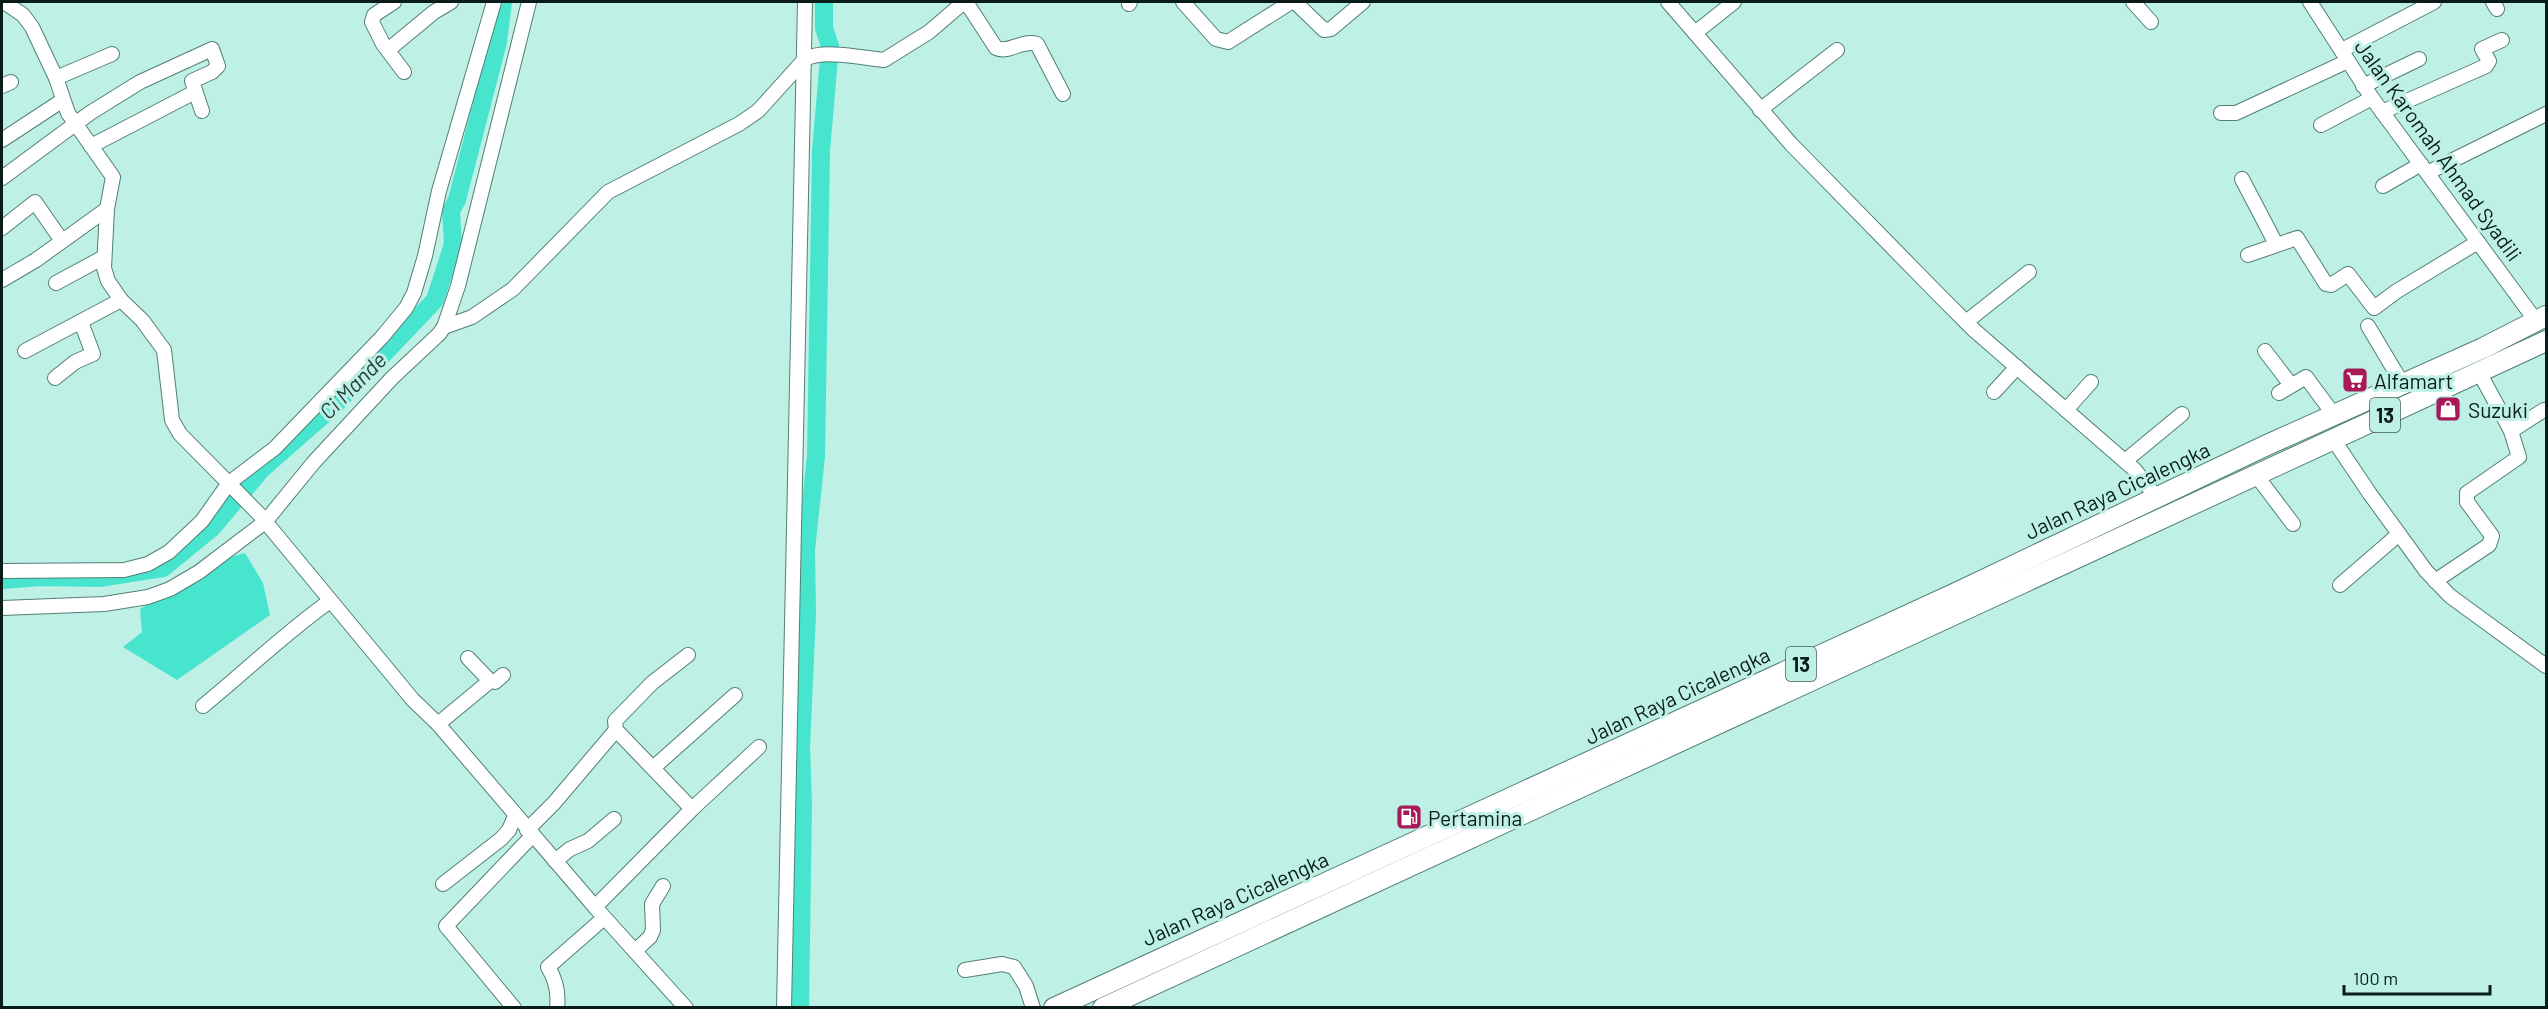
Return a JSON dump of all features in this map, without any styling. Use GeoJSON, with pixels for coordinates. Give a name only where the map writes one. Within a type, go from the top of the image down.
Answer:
{"type":"FeatureCollection","features":[{"type":"Feature","properties":{"kind":"highway","name":"Jalan Raya Cicalengka"},"geometry":{"type":"LineString","coordinates":[[1054,1008],[1958,592],[2541,318]]}},
{"type":"Feature","properties":{"kind":"highway","name":"Jalan Raya Cicalengka"},"geometry":{"type":"LineString","coordinates":[[1103,1008],[2547,341]]}},
{"type":"Feature","properties":{"kind":"highway"},"geometry":{"type":"LineString","coordinates":[[2267,445],[2276,466]]}},
{"type":"Feature","properties":{"kind":"street"},"geometry":{"type":"LineString","coordinates":[[4,2],[21,5],[40,40],[75,125],[113,177],[107,209],[104,257],[108,281],[121,300],[142,320],[164,350],[172,420],[180,434],[262,518],[413,699],[438,724],[515,816],[686,1008]]}},
{"type":"Feature","properties":{"kind":"street"},"geometry":{"type":"LineString","coordinates":[[394,2],[374,15],[372,22],[404,72]]}},
{"type":"Feature","properties":{"kind":"street"},"geometry":{"type":"LineString","coordinates":[[388,50],[434,12],[451,2]]}},
{"type":"Feature","properties":{"kind":"street"},"geometry":{"type":"LineString","coordinates":[[2,571],[124,570],[148,564],[169,552],[202,521],[231,484],[275,448],[382,337],[406,308],[414,293],[425,256],[439,191],[494,2]]}},
{"type":"Feature","properties":{"kind":"street"},"geometry":{"type":"LineString","coordinates":[[444,327],[458,286],[529,2]]}},
{"type":"Feature","properties":{"kind":"street"},"geometry":{"type":"LineString","coordinates":[[784,1008],[807,59],[805,2]]}},
{"type":"Feature","properties":{"kind":"street"},"geometry":{"type":"LineString","coordinates":[[2,608],[104,604],[148,597],[170,589],[199,572],[262,518],[392,378],[444,327],[472,317],[513,289],[608,192],[739,124],[758,111],[807,59],[855,55],[884,60],[929,32],[965,2],[996,48],[1003,50],[1024,43],[1036,44],[1063,94]]}},
{"type":"Feature","properties":{"kind":"street"},"geometry":{"type":"LineString","coordinates":[[1183,2],[1216,39],[1228,42],[1293,2],[1324,30],[1331,30],[1363,2]]}},
{"type":"Feature","properties":{"kind":"street"},"geometry":{"type":"LineString","coordinates":[[1668,2],[1760,110],[1966,322],[2125,461],[2156,497]]}},
{"type":"Feature","properties":{"kind":"street"},"geometry":{"type":"LineString","coordinates":[[1695,33],[1734,2]]}},
{"type":"Feature","properties":{"kind":"street"},"geometry":{"type":"LineString","coordinates":[[2133,2],[2151,22]]}},
{"type":"Feature","properties":{"kind":"street","name":"Jalan Karomah Ahmad Syadili"},"geometry":{"type":"LineString","coordinates":[[2310,2],[2382,112],[2478,242],[2541,318]]}},
{"type":"Feature","properties":{"kind":"street"},"geometry":{"type":"LineString","coordinates":[[2221,113],[2236,113],[2345,56],[2434,2]]}},
{"type":"Feature","properties":{"kind":"street"},"geometry":{"type":"LineString","coordinates":[[2382,112],[2486,66],[2489,61],[2482,49],[2502,40]]}},
{"type":"Feature","properties":{"kind":"street"},"geometry":{"type":"LineString","coordinates":[[2,178],[75,125],[140,82],[212,49],[218,66],[212,72],[192,81],[202,111]]}},
{"type":"Feature","properties":{"kind":"street"},"geometry":{"type":"LineString","coordinates":[[1760,110],[1837,50]]}},
{"type":"Feature","properties":{"kind":"street"},"geometry":{"type":"LineString","coordinates":[[56,78],[112,54]]}},
{"type":"Feature","properties":{"kind":"street"},"geometry":{"type":"LineString","coordinates":[[2363,86],[2419,59]]}},
{"type":"Feature","properties":{"kind":"street"},"geometry":{"type":"LineString","coordinates":[[91,146],[195,92]]}},
{"type":"Feature","properties":{"kind":"street"},"geometry":{"type":"LineString","coordinates":[[2322,125],[2372,98]]}},
{"type":"Feature","properties":{"kind":"street"},"geometry":{"type":"LineString","coordinates":[[2,140],[63,100]]}},
{"type":"Feature","properties":{"kind":"street"},"geometry":{"type":"LineString","coordinates":[[2383,186],[2547,114]]}},
{"type":"Feature","properties":{"kind":"street"},"geometry":{"type":"LineString","coordinates":[[2242,179],[2276,244]]}},
{"type":"Feature","properties":{"kind":"street"},"geometry":{"type":"LineString","coordinates":[[2,228],[35,202],[62,241]]}},
{"type":"Feature","properties":{"kind":"street"},"geometry":{"type":"LineString","coordinates":[[2,280],[36,260],[107,209]]}},
{"type":"Feature","properties":{"kind":"street"},"geometry":{"type":"LineString","coordinates":[[2248,255],[2297,238],[2326,284],[2331,285],[2348,274],[2374,308],[2397,291],[2478,242]]}},
{"type":"Feature","properties":{"kind":"street"},"geometry":{"type":"LineString","coordinates":[[56,284],[104,257]]}},
{"type":"Feature","properties":{"kind":"street"},"geometry":{"type":"LineString","coordinates":[[1966,322],[2029,272]]}},
{"type":"Feature","properties":{"kind":"street"},"geometry":{"type":"LineString","coordinates":[[25,351],[121,300]]}},
{"type":"Feature","properties":{"kind":"street"},"geometry":{"type":"LineString","coordinates":[[55,378],[75,362],[93,354],[81,322]]}},
{"type":"Feature","properties":{"kind":"street"},"geometry":{"type":"LineString","coordinates":[[2368,326],[2402,383]]}},
{"type":"Feature","properties":{"kind":"street"},"geometry":{"type":"LineString","coordinates":[[2265,351],[2291,385]]}},
{"type":"Feature","properties":{"kind":"street"},"geometry":{"type":"LineString","coordinates":[[1994,392],[2017,367]]}},
{"type":"Feature","properties":{"kind":"street"},"geometry":{"type":"LineString","coordinates":[[2436,580],[2489,545],[2492,536],[2466,502],[2467,493],[2519,457],[2511,431],[2479,372]]}},
{"type":"Feature","properties":{"kind":"street"},"geometry":{"type":"LineString","coordinates":[[2278,393],[2306,377],[2334,415]]}},
{"type":"Feature","properties":{"kind":"street"},"geometry":{"type":"LineString","coordinates":[[2066,410],[2091,382]]}},
{"type":"Feature","properties":{"kind":"street"},"geometry":{"type":"LineString","coordinates":[[2511,431],[2544,410]]}},
{"type":"Feature","properties":{"kind":"street"},"geometry":{"type":"LineString","coordinates":[[2125,461],[2182,414]]}},
{"type":"Feature","properties":{"kind":"street"},"geometry":{"type":"LineString","coordinates":[[2334,439],[2426,572],[2450,596],[2547,666]]}},
{"type":"Feature","properties":{"kind":"street"},"geometry":{"type":"LineString","coordinates":[[2256,475],[2293,525]]}},
{"type":"Feature","properties":{"kind":"street"},"geometry":{"type":"LineString","coordinates":[[2340,585],[2399,534]]}},
{"type":"Feature","properties":{"kind":"street"},"geometry":{"type":"LineString","coordinates":[[203,706],[254,664],[280,638],[330,601]]}},
{"type":"Feature","properties":{"kind":"street"},"geometry":{"type":"LineString","coordinates":[[688,655],[652,683],[615,718],[616,730],[692,809]]}},
{"type":"Feature","properties":{"kind":"street"},"geometry":{"type":"LineString","coordinates":[[438,724],[496,678],[468,658]]}},
{"type":"Feature","properties":{"kind":"street"},"geometry":{"type":"LineString","coordinates":[[653,768],[735,695]]}},
{"type":"Feature","properties":{"kind":"street"},"geometry":{"type":"LineString","coordinates":[[514,1008],[446,926],[530,833],[616,730]]}},
{"type":"Feature","properties":{"kind":"street"},"geometry":{"type":"LineString","coordinates":[[557,1008],[556,983],[548,967],[692,809],[759,747]]}},
{"type":"Feature","properties":{"kind":"street"},"geometry":{"type":"LineString","coordinates":[[443,884],[501,839],[515,816]]}},
{"type":"Feature","properties":{"kind":"street"},"geometry":{"type":"LineString","coordinates":[[555,861],[570,849],[588,841],[614,819]]}},
{"type":"Feature","properties":{"kind":"street"},"geometry":{"type":"LineString","coordinates":[[635,951],[650,937],[653,930],[652,904],[663,886]]}},
{"type":"Feature","properties":{"kind":"street"},"geometry":{"type":"LineString","coordinates":[[966,970],[1002,964],[1014,967],[1026,986],[1033,1008]]}},
{"type":"Feature","properties":{"kind":"shaded area"},"geometry":{"type":"Polygon","coordinates":[[[245,553],[263,583],[270,615],[177,680],[123,647],[142,632],[140,609],[227,558],[245,553]]]}},
{"type":"Feature","properties":{"kind":"waterway","name":"Ci Mande"},"geometry":{"type":"LineString","coordinates":[[2,580],[41,577],[99,578],[163,568],[212,528],[262,469],[336,404],[435,300],[453,244],[451,211],[457,200],[498,42],[503,2]]}},
{"type":"Feature","properties":{"kind":"waterway"},"geometry":{"type":"LineString","coordinates":[[800,1008],[803,804],[801,747],[807,614],[806,550],[816,456],[821,151],[830,46],[824,28],[824,2]]}},
{"type":"Feature","properties":{"kind":"place","name":"Alfamart"},"geometry":{"type":"Point","coordinates":[2355,380]}},
{"type":"Feature","properties":{"kind":"place","name":"Suzuki"},"geometry":{"type":"Point","coordinates":[2448,409]}},
{"type":"Feature","properties":{"kind":"place","name":"Pertamina"},"geometry":{"type":"Point","coordinates":[1409,817]}}]}
